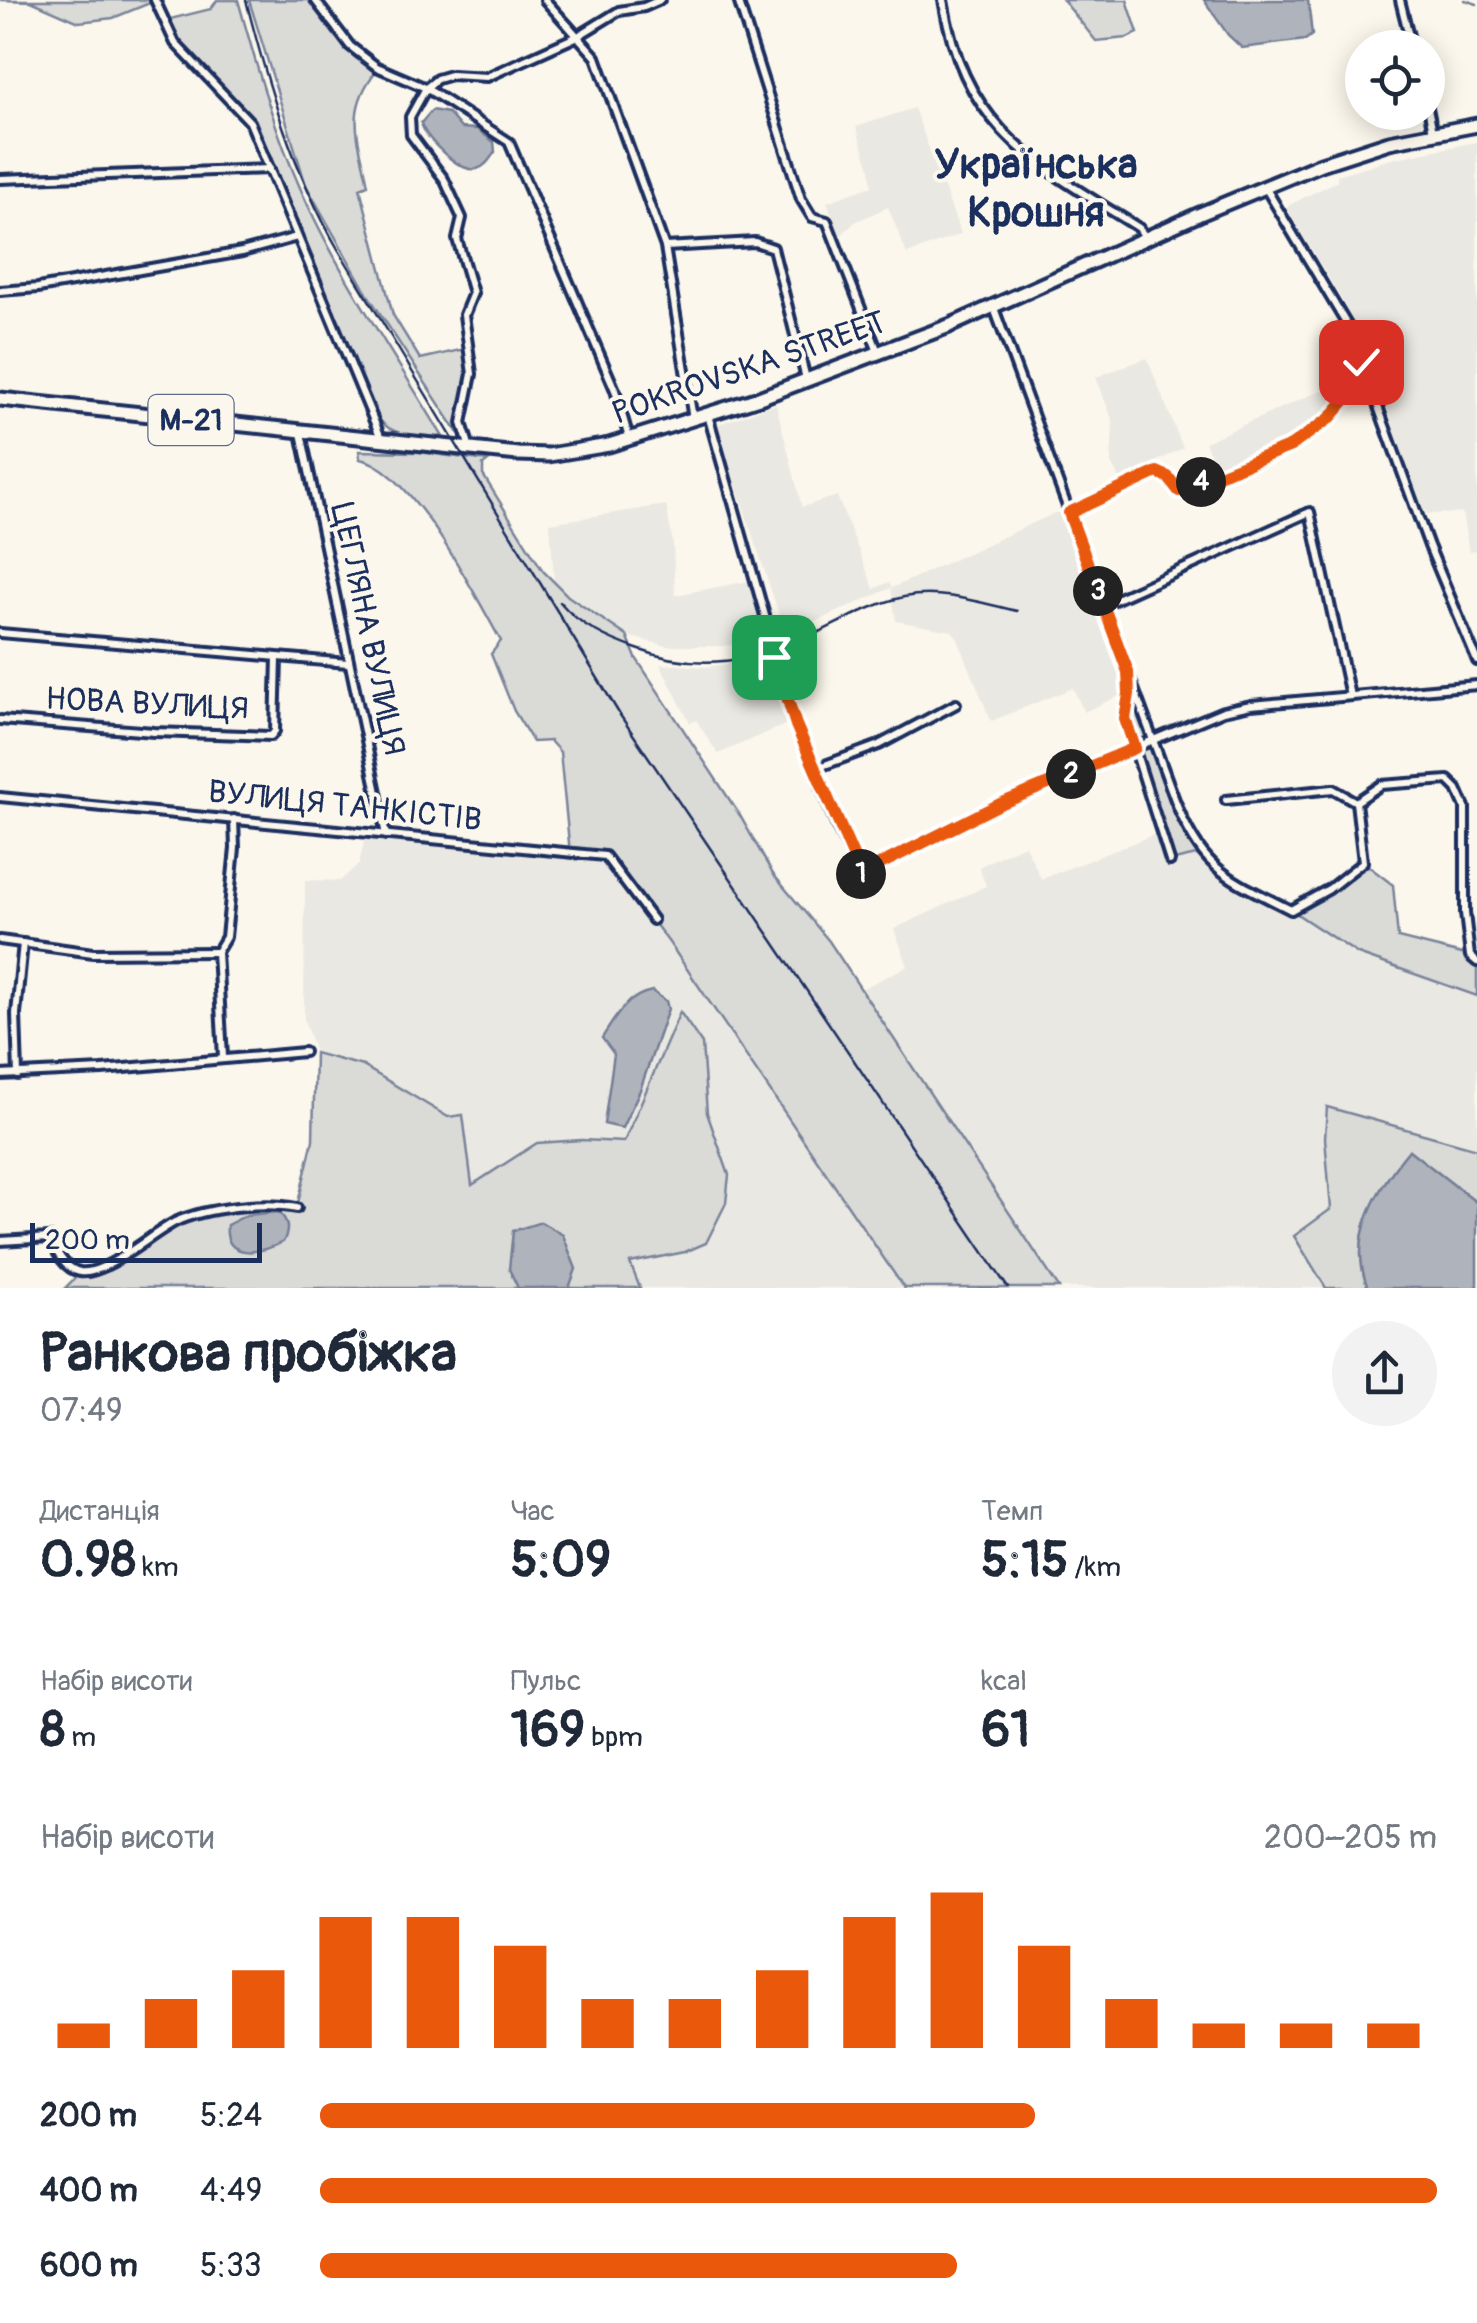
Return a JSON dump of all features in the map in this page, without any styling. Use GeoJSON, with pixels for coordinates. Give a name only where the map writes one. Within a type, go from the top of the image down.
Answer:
{"type":"FeatureCollection","features":[{"type":"Feature","properties":{"kind":"highway","name":"POKROVSKA STREET"},"geometry":{"type":"LineString","coordinates":[[0,398],[301,433],[549,454],[629,440],[878,354],[1265,186],[1362,150],[1477,124]]}},
{"type":"Feature","properties":{"kind":"street"},"geometry":{"type":"LineString","coordinates":[[155,0],[175,43],[250,122],[382,440]]}},
{"type":"Feature","properties":{"kind":"street"},"geometry":{"type":"LineString","coordinates":[[315,0],[350,46],[377,67],[426,88],[509,142],[615,390],[629,440]]}},
{"type":"Feature","properties":{"kind":"street"},"geometry":{"type":"LineString","coordinates":[[545,0],[596,57],[665,247],[693,420]]}},
{"type":"Feature","properties":{"kind":"street"},"geometry":{"type":"LineString","coordinates":[[470,448],[462,424],[472,374],[464,315],[473,294],[457,239],[462,218],[456,200],[411,135],[410,117],[426,88],[437,79],[451,75],[486,77],[578,36],[619,11],[660,0]]}},
{"type":"Feature","properties":{"kind":"street"},"geometry":{"type":"LineString","coordinates":[[738,0],[801,199],[812,217],[827,221],[878,354]]}},
{"type":"Feature","properties":{"kind":"street"},"geometry":{"type":"LineString","coordinates":[[943,0],[968,87],[1000,132],[1036,164],[1139,228],[1146,238]]}},
{"type":"Feature","properties":{"kind":"street"},"geometry":{"type":"LineString","coordinates":[[1400,0],[1408,30]]}},
{"type":"Feature","properties":{"kind":"street"},"geometry":{"type":"LineString","coordinates":[[0,179],[270,168]]}},
{"type":"Feature","properties":{"kind":"street"},"geometry":{"type":"LineString","coordinates":[[1265,186],[1350,330],[1429,546],[1477,661]]}},
{"type":"Feature","properties":{"kind":"street"},"geometry":{"type":"LineString","coordinates":[[0,291],[222,256],[297,237]]}},
{"type":"Feature","properties":{"kind":"street"},"geometry":{"type":"LineString","coordinates":[[665,247],[755,242],[773,248],[807,380]]}},
{"type":"Feature","properties":{"kind":"street"},"geometry":{"type":"LineString","coordinates":[[994,306],[1186,830],[1201,854],[1225,877],[1291,910],[1329,889],[1363,862],[1356,802]]}},
{"type":"Feature","properties":{"kind":"street"},"geometry":{"type":"LineString","coordinates":[[1069,513],[1157,472],[1168,477],[1179,491],[1291,446],[1330,418],[1366,376]]}},
{"type":"Feature","properties":{"kind":"street"},"geometry":{"type":"LineString","coordinates":[[708,415],[796,725],[861,874],[1000,804],[1223,711],[1251,705],[1477,684]]}},
{"type":"Feature","properties":{"kind":"street","name":"ЦЕГЛЯНА ВУЛИЦЯ"},"geometry":{"type":"LineString","coordinates":[[301,433],[386,835]]}},
{"type":"Feature","properties":{"kind":"street"},"geometry":{"type":"LineString","coordinates":[[1103,605],[1310,512],[1350,696]]}},
{"type":"Feature","properties":{"kind":"street"},"geometry":{"type":"LineString","coordinates":[[0,633],[348,664]]}},
{"type":"Feature","properties":{"kind":"street","name":"НОВА ВУЛИЦЯ"},"geometry":{"type":"LineString","coordinates":[[0,720],[271,736],[276,731],[278,658]]}},
{"type":"Feature","properties":{"kind":"street"},"geometry":{"type":"LineString","coordinates":[[1128,672],[1125,719],[1170,861]]}},
{"type":"Feature","properties":{"kind":"street"},"geometry":{"type":"LineString","coordinates":[[814,769],[879,745],[956,704]]}},
{"type":"Feature","properties":{"kind":"street"},"geometry":{"type":"LineString","coordinates":[[1356,802],[1382,785],[1448,780],[1458,789],[1465,806],[1465,913],[1470,956],[1477,962]]}},
{"type":"Feature","properties":{"kind":"street"},"geometry":{"type":"LineString","coordinates":[[1226,800],[1333,789],[1356,802]]}},
{"type":"Feature","properties":{"kind":"street","name":"ВУЛИЦЯ ТАНКІСТІВ"},"geometry":{"type":"LineString","coordinates":[[0,797],[605,856],[653,920]]}},
{"type":"Feature","properties":{"kind":"street"},"geometry":{"type":"LineString","coordinates":[[223,1057],[216,952],[226,938],[236,848],[234,819]]}},
{"type":"Feature","properties":{"kind":"street"},"geometry":{"type":"LineString","coordinates":[[0,940],[110,954],[216,952]]}},
{"type":"Feature","properties":{"kind":"street"},"geometry":{"type":"LineString","coordinates":[[18,1075],[16,1014],[23,942]]}},
{"type":"Feature","properties":{"kind":"street"},"geometry":{"type":"LineString","coordinates":[[0,1076],[304,1052]]}},
{"type":"Feature","properties":{"kind":"street"},"geometry":{"type":"LineString","coordinates":[[0,1241],[50,1238],[68,1266],[81,1272],[98,1269],[180,1220],[279,1204],[297,1208]]}},
{"type":"Feature","properties":{"kind":"shaded area"},"geometry":{"type":"Polygon","coordinates":[[[0,0],[155,1],[113,18],[79,22],[31,1],[0,0]]]}},
{"type":"Feature","properties":{"kind":"shaded area"},"geometry":{"type":"Polygon","coordinates":[[[217,0],[238,0],[274,120],[316,222],[443,437],[400,433],[379,419],[265,144],[234,98],[172,33],[166,20],[211,9],[217,0]]]}},
{"type":"Feature","properties":{"kind":"shaded area"},"geometry":{"type":"Polygon","coordinates":[[[249,0],[309,0],[355,57],[376,71],[357,113],[368,185],[360,188],[393,315],[420,359],[465,349],[469,383],[458,433],[368,295],[306,185],[249,0]]]}},
{"type":"Feature","properties":{"kind":"shaded area"},"geometry":{"type":"Polygon","coordinates":[[[1063,0],[1127,0],[1138,33],[1096,41],[1063,0]]]}},
{"type":"Feature","properties":{"kind":"shaded area"},"geometry":{"type":"Polygon","coordinates":[[[1204,0],[1308,0],[1312,35],[1305,40],[1242,48],[1204,0]]]}},
{"type":"Feature","properties":{"kind":"shaded area"},"geometry":{"type":"Polygon","coordinates":[[[914,108],[961,234],[907,254],[888,207],[855,222],[840,236],[827,202],[872,186],[856,127],[914,108]]]}},
{"type":"Feature","properties":{"kind":"shaded area"},"geometry":{"type":"Polygon","coordinates":[[[432,110],[448,113],[461,128],[477,129],[494,142],[495,152],[477,169],[453,160],[436,146],[421,123],[432,110]]]}},
{"type":"Feature","properties":{"kind":"shaded area"},"geometry":{"type":"Polygon","coordinates":[[[1477,142],[1477,550],[1469,552],[1462,513],[1427,514],[1417,497],[1369,352],[1287,209],[1337,181],[1337,175],[1395,158],[1477,142]]]}},
{"type":"Feature","properties":{"kind":"shaded area"},"geometry":{"type":"Polygon","coordinates":[[[1147,358],[1183,448],[1120,480],[1111,463],[1113,422],[1096,377],[1147,358]]]}},
{"type":"Feature","properties":{"kind":"shaded area"},"geometry":{"type":"Polygon","coordinates":[[[1364,371],[1366,376],[1330,418],[1291,447],[1220,475],[1205,442],[1364,371]]]}},
{"type":"Feature","properties":{"kind":"shaded area"},"geometry":{"type":"Polygon","coordinates":[[[776,404],[802,507],[837,496],[874,589],[889,582],[892,588],[1055,513],[1069,513],[1128,672],[1119,696],[1084,712],[1073,688],[991,721],[957,637],[952,631],[896,621],[891,588],[786,635],[716,425],[776,404]]]}},
{"type":"Feature","properties":{"kind":"shaded area"},"geometry":{"type":"Polygon","coordinates":[[[359,451],[419,452],[488,461],[483,465],[483,475],[543,571],[568,596],[627,636],[636,658],[739,814],[773,874],[829,941],[1059,1288],[904,1288],[670,944],[606,857],[570,853],[560,752],[550,741],[533,742],[514,711],[491,654],[501,641],[440,536],[400,485],[380,467],[360,459],[359,451]]]}},
{"type":"Feature","properties":{"kind":"shaded area"},"geometry":{"type":"Polygon","coordinates":[[[666,505],[673,544],[675,595],[755,580],[770,640],[722,646],[667,646],[627,636],[596,618],[554,581],[550,523],[666,505]]]}},
{"type":"Feature","properties":{"kind":"shaded area"},"geometry":{"type":"Polygon","coordinates":[[[774,657],[794,721],[718,754],[696,720],[690,723],[660,664],[706,667],[774,657]]]}},
{"type":"Feature","properties":{"kind":"shaded area"},"geometry":{"type":"Polygon","coordinates":[[[1136,694],[1186,830],[1201,854],[1170,861],[1125,719],[1136,694]]]}},
{"type":"Feature","properties":{"kind":"shaded area"},"geometry":{"type":"Polygon","coordinates":[[[1161,832],[1201,854],[1225,877],[1291,910],[1358,954],[1477,996],[1477,1149],[1341,1110],[1330,1180],[1331,1209],[1295,1237],[1326,1288],[1059,1288],[861,989],[908,966],[894,929],[986,886],[979,867],[996,858],[1025,845],[1041,879],[1161,832]]]}},
{"type":"Feature","properties":{"kind":"shaded area"},"geometry":{"type":"Polygon","coordinates":[[[366,833],[605,856],[670,944],[904,1288],[640,1288],[630,1263],[685,1252],[729,1175],[707,1113],[702,1044],[681,1012],[624,1142],[537,1143],[471,1185],[449,1117],[363,1066],[315,1053],[304,1019],[305,880],[340,881],[359,864],[366,833]]]}},
{"type":"Feature","properties":{"kind":"shaded area"},"geometry":{"type":"Polygon","coordinates":[[[1363,862],[1393,885],[1398,938],[1470,956],[1477,962],[1477,996],[1358,954],[1291,910],[1329,889],[1363,862]]]}},
{"type":"Feature","properties":{"kind":"shaded area"},"geometry":{"type":"Polygon","coordinates":[[[652,991],[666,1001],[668,1009],[640,1090],[622,1128],[604,1124],[614,1054],[602,1038],[628,1003],[652,991]]]}},
{"type":"Feature","properties":{"kind":"shaded area"},"geometry":{"type":"Polygon","coordinates":[[[680,1012],[702,1044],[707,1113],[729,1175],[726,1203],[706,1243],[685,1252],[630,1263],[640,1288],[65,1288],[81,1272],[99,1269],[180,1220],[241,1208],[297,1207],[313,1140],[315,1053],[363,1066],[448,1117],[463,1115],[472,1185],[537,1143],[624,1142],[680,1012]]]}},
{"type":"Feature","properties":{"kind":"shaded area"},"geometry":{"type":"Polygon","coordinates":[[[1327,1107],[1477,1149],[1477,1203],[1409,1150],[1397,1165],[1376,1197],[1363,1232],[1362,1269],[1368,1288],[1326,1288],[1294,1236],[1331,1209],[1325,1138],[1327,1107]]]}},
{"type":"Feature","properties":{"kind":"shaded area"},"geometry":{"type":"Polygon","coordinates":[[[1409,1150],[1477,1203],[1477,1288],[1368,1288],[1362,1269],[1363,1232],[1376,1197],[1409,1150]]]}},
{"type":"Feature","properties":{"kind":"shaded area"},"geometry":{"type":"Polygon","coordinates":[[[278,1212],[287,1226],[283,1242],[255,1251],[237,1249],[231,1244],[227,1225],[247,1215],[278,1212]]]}},
{"type":"Feature","properties":{"kind":"shaded area"},"geometry":{"type":"Polygon","coordinates":[[[541,1222],[563,1235],[576,1269],[569,1288],[518,1288],[509,1269],[513,1231],[541,1222]]]}},
{"type":"Feature","properties":{"kind":"waterway"},"geometry":{"type":"LineString","coordinates":[[1465,0],[1477,4]]}},
{"type":"Feature","properties":{"kind":"railway"},"geometry":{"type":"LineString","coordinates":[[246,0],[283,128],[338,249],[620,715],[1008,1288]]}},
{"type":"Feature","properties":{"kind":"railway"},"geometry":{"type":"LineString","coordinates":[[560,602],[586,625],[616,641],[660,656],[704,662],[770,652],[869,608],[904,597],[946,596],[1017,611]]}},
{"type":"Feature","properties":{"kind":"district","name":"Українська Крошня"},"geometry":{"type":"Point","coordinates":[1036,189]}},
{"type":"Feature","properties":{"kind":"route"},"geometry":{"type":"LineString","coordinates":[[774,657],[796,725],[861,874],[1000,804],[1135,748],[1124,712],[1129,694],[1128,672],[1069,513],[1157,472],[1168,477],[1179,491],[1291,446],[1330,418],[1366,376],[1361,362]]}}]}
